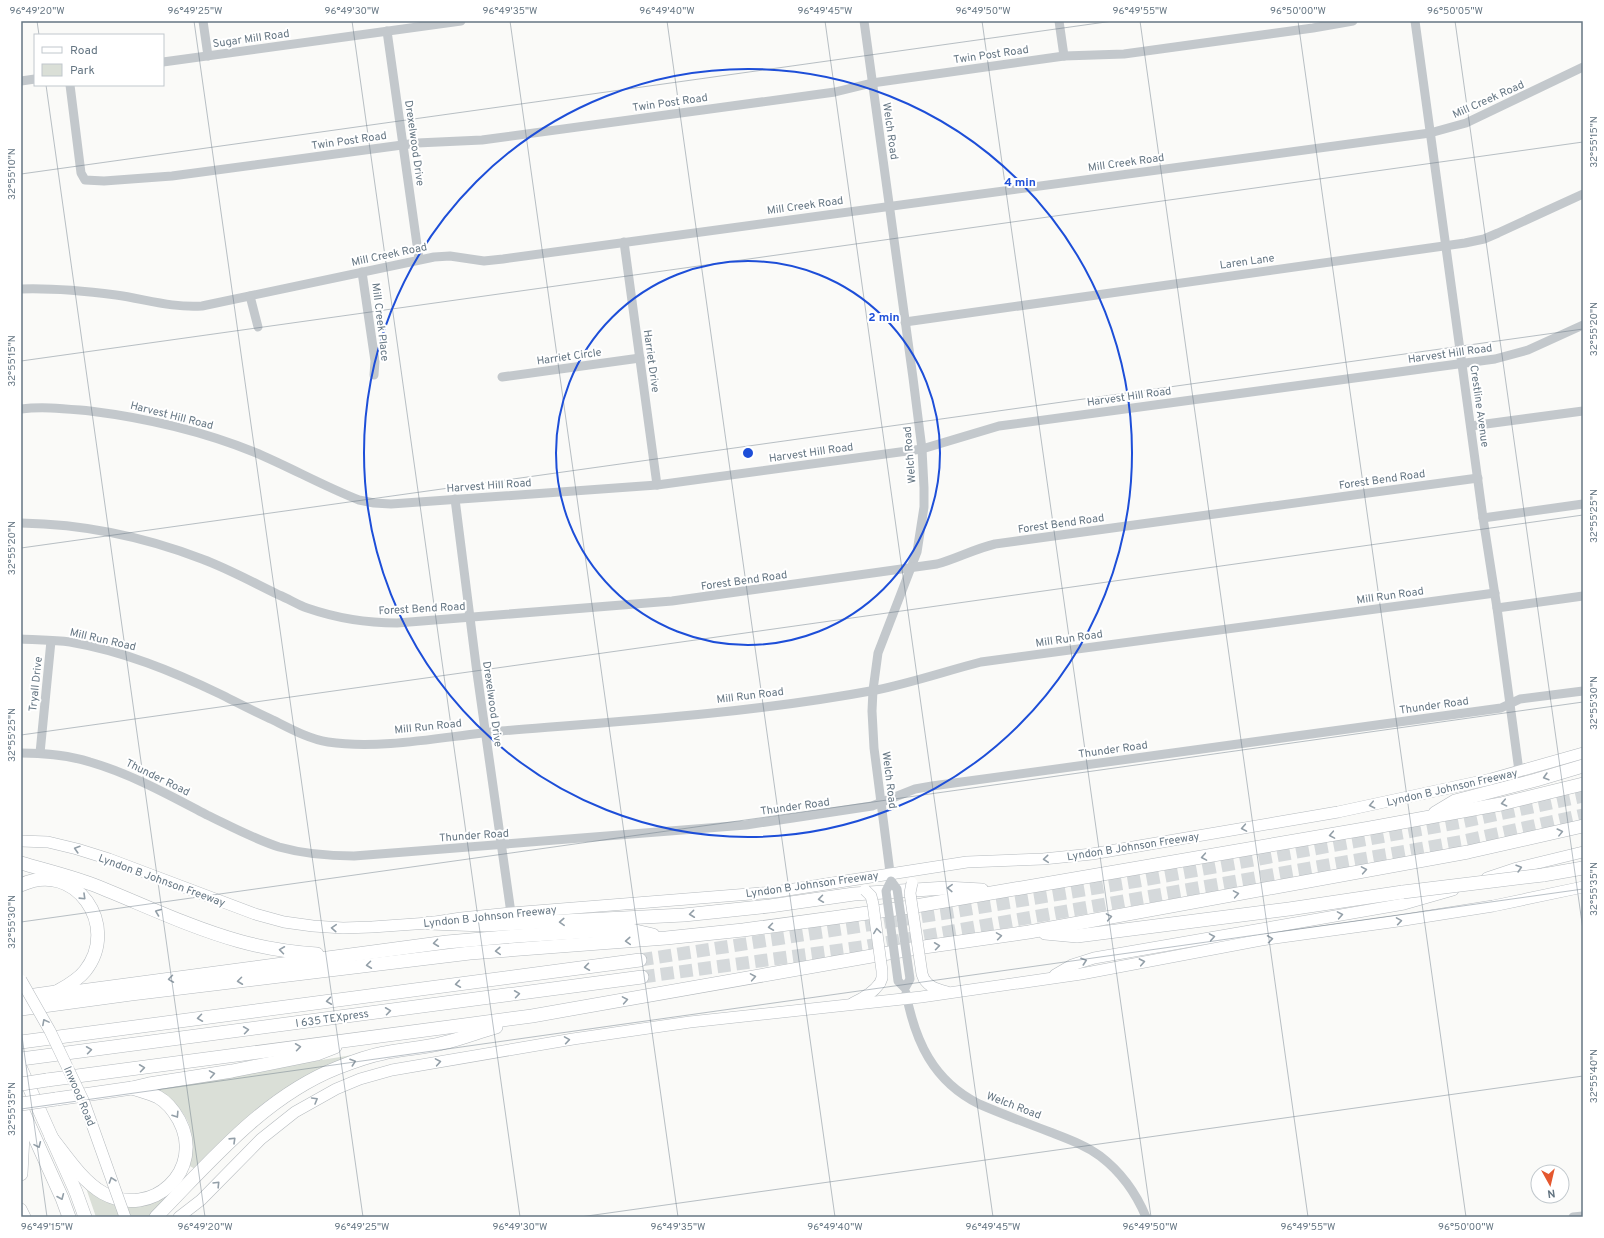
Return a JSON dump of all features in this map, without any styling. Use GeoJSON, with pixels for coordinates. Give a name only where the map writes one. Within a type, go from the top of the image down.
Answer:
{"type":"FeatureCollection","features":[{"type":"Feature","properties":{"kind":"highway"},"geometry":{"type":"LineString","coordinates":[[1428,817],[1455,800],[1536,780],[1583,766]]}},
{"type":"Feature","properties":{"kind":"highway","name":"Lyndon B Johnson Freeway"},"geometry":{"type":"LineString","coordinates":[[21,1010],[131,994],[470,953],[666,938],[743,930],[832,918],[1003,891],[1501,804],[1583,784]]}},
{"type":"Feature","properties":{"kind":"highway"},"geometry":{"type":"LineString","coordinates":[[21,1084],[532,1016],[917,948],[1029,932],[1460,853],[1537,838],[1583,826]]}},
{"type":"Feature","properties":{"kind":"highway"},"geometry":{"type":"LineString","coordinates":[[21,863],[87,883],[205,930],[238,941],[267,948],[334,956]]}},
{"type":"Feature","properties":{"kind":"highway"},"geometry":{"type":"LineString","coordinates":[[1029,932],[1076,936],[1289,909],[1403,892],[1543,875],[1583,868]]}},
{"type":"Feature","properties":{"kind":"highway"},"geometry":{"type":"LineString","coordinates":[[21,885],[38,880],[63,883],[83,896],[89,903],[94,913],[98,935],[97,945],[90,963],[76,980],[56,992]]}},
{"type":"Feature","properties":{"kind":"highway"},"geometry":{"type":"LineString","coordinates":[[429,923],[484,925],[684,915],[770,906],[854,894],[946,888],[1003,891]]}},
{"type":"Feature","properties":{"kind":"highway"},"geometry":{"type":"LineString","coordinates":[[21,997],[56,992],[80,991],[447,942],[627,929],[666,938]]}},
{"type":"Feature","properties":{"kind":"highway","name":"I 635 TEXpress"},"geometry":{"type":"LineString","coordinates":[[25,1042],[640,960]]}},
{"type":"Feature","properties":{"kind":"highway","name":"I 635 TEXpress"},"geometry":{"type":"LineString","coordinates":[[21,1059],[642,977]]}},
{"type":"Feature","properties":{"kind":"highway"},"geometry":{"type":"LineString","coordinates":[[156,1217],[197,1174],[252,1122],[288,1095],[315,1078],[336,1068],[383,1053],[444,1043],[532,1016]]}},
{"type":"Feature","properties":{"kind":"highway"},"geometry":{"type":"LineString","coordinates":[[22,1108],[56,1099],[210,1075],[317,1054],[353,1040]]}},
{"type":"Feature","properties":{"kind":"highway"},"geometry":{"type":"LineString","coordinates":[[21,1070],[76,1192],[85,1217]]}},
{"type":"Feature","properties":{"kind":"highway"},"geometry":{"type":"LineString","coordinates":[[51,1137],[81,1174],[101,1192],[112,1197],[133,1201],[151,1198],[160,1193],[173,1182],[182,1169],[186,1150],[184,1132],[177,1116],[165,1102],[150,1094],[132,1088]]}},
{"type":"Feature","properties":{"kind":"highway"},"geometry":{"type":"LineString","coordinates":[[21,1174],[22,1108]]}},
{"type":"Feature","properties":{"kind":"highway"},"geometry":{"type":"LineString","coordinates":[[22,1108],[69,1217]]}},
{"type":"Feature","properties":{"kind":"main road","name":"Lyndon B Johnson Freeway"},"geometry":{"type":"LineString","coordinates":[[21,840],[48,842],[109,860],[254,914],[284,922],[343,928],[429,923],[511,913],[775,892],[852,880],[890,877],[943,865],[981,861],[1043,859],[1092,854],[1338,812],[1519,771],[1583,753]]}},
{"type":"Feature","properties":{"kind":"main road"},"geometry":{"type":"LineString","coordinates":[[1049,978],[1072,965],[1094,958],[1404,904],[1440,894],[1517,868],[1583,852]]}},
{"type":"Feature","properties":{"kind":"main road"},"geometry":{"type":"LineString","coordinates":[[943,865],[927,870],[918,876],[912,883],[910,893],[924,979],[927,984],[934,988],[953,993]]}},
{"type":"Feature","properties":{"kind":"main road"},"geometry":{"type":"LineString","coordinates":[[843,1006],[868,995],[875,990],[880,984],[882,978],[871,896],[866,890],[852,880]]}},
{"type":"Feature","properties":{"kind":"main road"},"geometry":{"type":"LineString","coordinates":[[179,1217],[202,1200],[261,1139],[295,1112],[320,1097],[360,1080],[399,1069],[574,1039],[690,1022],[843,1006],[906,994],[953,993],[1081,974],[1261,940],[1493,906],[1583,887]]}},
{"type":"Feature","properties":{"kind":"main road","name":"Inwood Road"},"geometry":{"type":"LineString","coordinates":[[21,980],[50,1031],[84,1102],[125,1217]]}},
{"type":"Feature","properties":{"kind":"main road"},"geometry":{"type":"LineString","coordinates":[[21,1209],[25,1217]]}},
{"type":"Feature","properties":{"kind":"street"},"geometry":{"type":"LineString","coordinates":[[203,21],[208,56]]}},
{"type":"Feature","properties":{"kind":"street","name":"Sugar Mill Road"},"geometry":{"type":"LineString","coordinates":[[164,62],[461,21]]}},
{"type":"Feature","properties":{"kind":"street","name":"Welch Road"},"geometry":{"type":"LineString","coordinates":[[864,21],[922,449],[924,488],[924,507],[917,552],[878,653],[873,690],[873,732],[881,803],[890,877],[897,890],[910,979],[906,994],[912,1024],[931,1064],[949,1084],[968,1099],[978,1104],[1078,1143],[1095,1153],[1116,1170],[1126,1181],[1146,1217]]}},
{"type":"Feature","properties":{"kind":"street"},"geometry":{"type":"LineString","coordinates":[[1059,21],[1064,56]]}},
{"type":"Feature","properties":{"kind":"street","name":"Twin Post Road"},"geometry":{"type":"LineString","coordinates":[[70,86],[82,173],[85,180],[93,182],[172,176],[417,142],[482,140],[834,92],[872,83],[1064,56],[1124,54],[1353,21]]}},
{"type":"Feature","properties":{"kind":"street","name":"Crestline Avenue"},"geometry":{"type":"LineString","coordinates":[[1415,21],[1519,771]]}},
{"type":"Feature","properties":{"kind":"street","name":"Drexelwood Drive"},"geometry":{"type":"LineString","coordinates":[[387,31],[419,259]]}},
{"type":"Feature","properties":{"kind":"street","name":"Mill Creek Road"},"geometry":{"type":"LineString","coordinates":[[21,289],[116,295],[172,306],[202,306],[419,259],[450,256],[484,261],[1430,133],[1466,123],[1583,68]]}},
{"type":"Feature","properties":{"kind":"street"},"geometry":{"type":"LineString","coordinates":[[21,81],[34,79]]}},
{"type":"Feature","properties":{"kind":"street","name":"Laren Lane"},"geometry":{"type":"LineString","coordinates":[[905,322],[1484,239],[1583,194]]}},
{"type":"Feature","properties":{"kind":"street","name":"Harriet Drive"},"geometry":{"type":"LineString","coordinates":[[624,242],[657,485]]}},
{"type":"Feature","properties":{"kind":"street","name":"Mill Creek Place"},"geometry":{"type":"LineString","coordinates":[[362,272],[375,360],[374,375]]}},
{"type":"Feature","properties":{"kind":"street"},"geometry":{"type":"LineString","coordinates":[[250,296],[258,327]]}},
{"type":"Feature","properties":{"kind":"street","name":"Harvest Hill Road"},"geometry":{"type":"LineString","coordinates":[[21,409],[36,407],[60,408],[109,414],[164,424],[200,433],[255,452],[359,500],[374,504],[391,504],[657,485],[922,449],[1000,426],[1514,355],[1583,325]]}},
{"type":"Feature","properties":{"kind":"street","name":"Harriet Circle"},"geometry":{"type":"LineString","coordinates":[[502,377],[640,358]]}},
{"type":"Feature","properties":{"kind":"street"},"geometry":{"type":"LineString","coordinates":[[1471,426],[1583,411]]}},
{"type":"Feature","properties":{"kind":"street","name":"Forest Bend Road"},"geometry":{"type":"LineString","coordinates":[[21,524],[68,526],[110,532],[158,544],[203,559],[306,608],[354,620],[378,623],[397,623],[672,601],[911,568],[950,560],[972,550],[994,544],[1478,478]]}},
{"type":"Feature","properties":{"kind":"street","name":"Drexelwood Drive"},"geometry":{"type":"LineString","coordinates":[[455,499],[469,618],[511,913]]}},
{"type":"Feature","properties":{"kind":"street"},"geometry":{"type":"LineString","coordinates":[[1483,518],[1583,504]]}},
{"type":"Feature","properties":{"kind":"street","name":"Mill Run Road"},"geometry":{"type":"LineString","coordinates":[[21,639],[68,642],[131,656],[166,670],[293,730],[318,740],[357,744],[672,717],[781,704],[901,685],[947,670],[981,662],[1495,593]]}},
{"type":"Feature","properties":{"kind":"street"},"geometry":{"type":"LineString","coordinates":[[1497,608],[1583,596]]}},
{"type":"Feature","properties":{"kind":"street","name":"Tryall Drive"},"geometry":{"type":"LineString","coordinates":[[40,753],[51,641]]}},
{"type":"Feature","properties":{"kind":"street","name":"Thunder Road"},"geometry":{"type":"LineString","coordinates":[[21,753],[40,753],[88,761],[109,768],[132,777],[254,837],[278,846],[304,853],[329,856],[354,856],[502,846],[746,825],[872,806],[915,790],[932,786],[1501,708],[1520,699],[1583,691]]}},
{"type":"Feature","properties":{"kind":"street"},"geometry":{"type":"LineString","coordinates":[[1574,1217],[1583,1216]]}},
{"type":"Feature","properties":{"kind":"green space"},"geometry":{"type":"Polygon","coordinates":[[[359,1054],[322,1069],[195,1169],[188,1165],[192,1139],[186,1119],[181,1110],[173,1102],[152,1087],[359,1054]]]}},
{"type":"Feature","properties":{"kind":"green space"},"geometry":{"type":"Polygon","coordinates":[[[86,1188],[106,1199],[161,1198],[165,1200],[149,1217],[96,1217],[86,1188]]]}},
{"type":"Feature","properties":{"kind":"tunnel"},"geometry":{"type":"LineString","coordinates":[[640,960],[952,912],[1138,881],[1462,822],[1583,796]]}},
{"type":"Feature","properties":{"kind":"tunnel"},"geometry":{"type":"LineString","coordinates":[[642,977],[862,947],[1464,841],[1583,815]]}}]}
